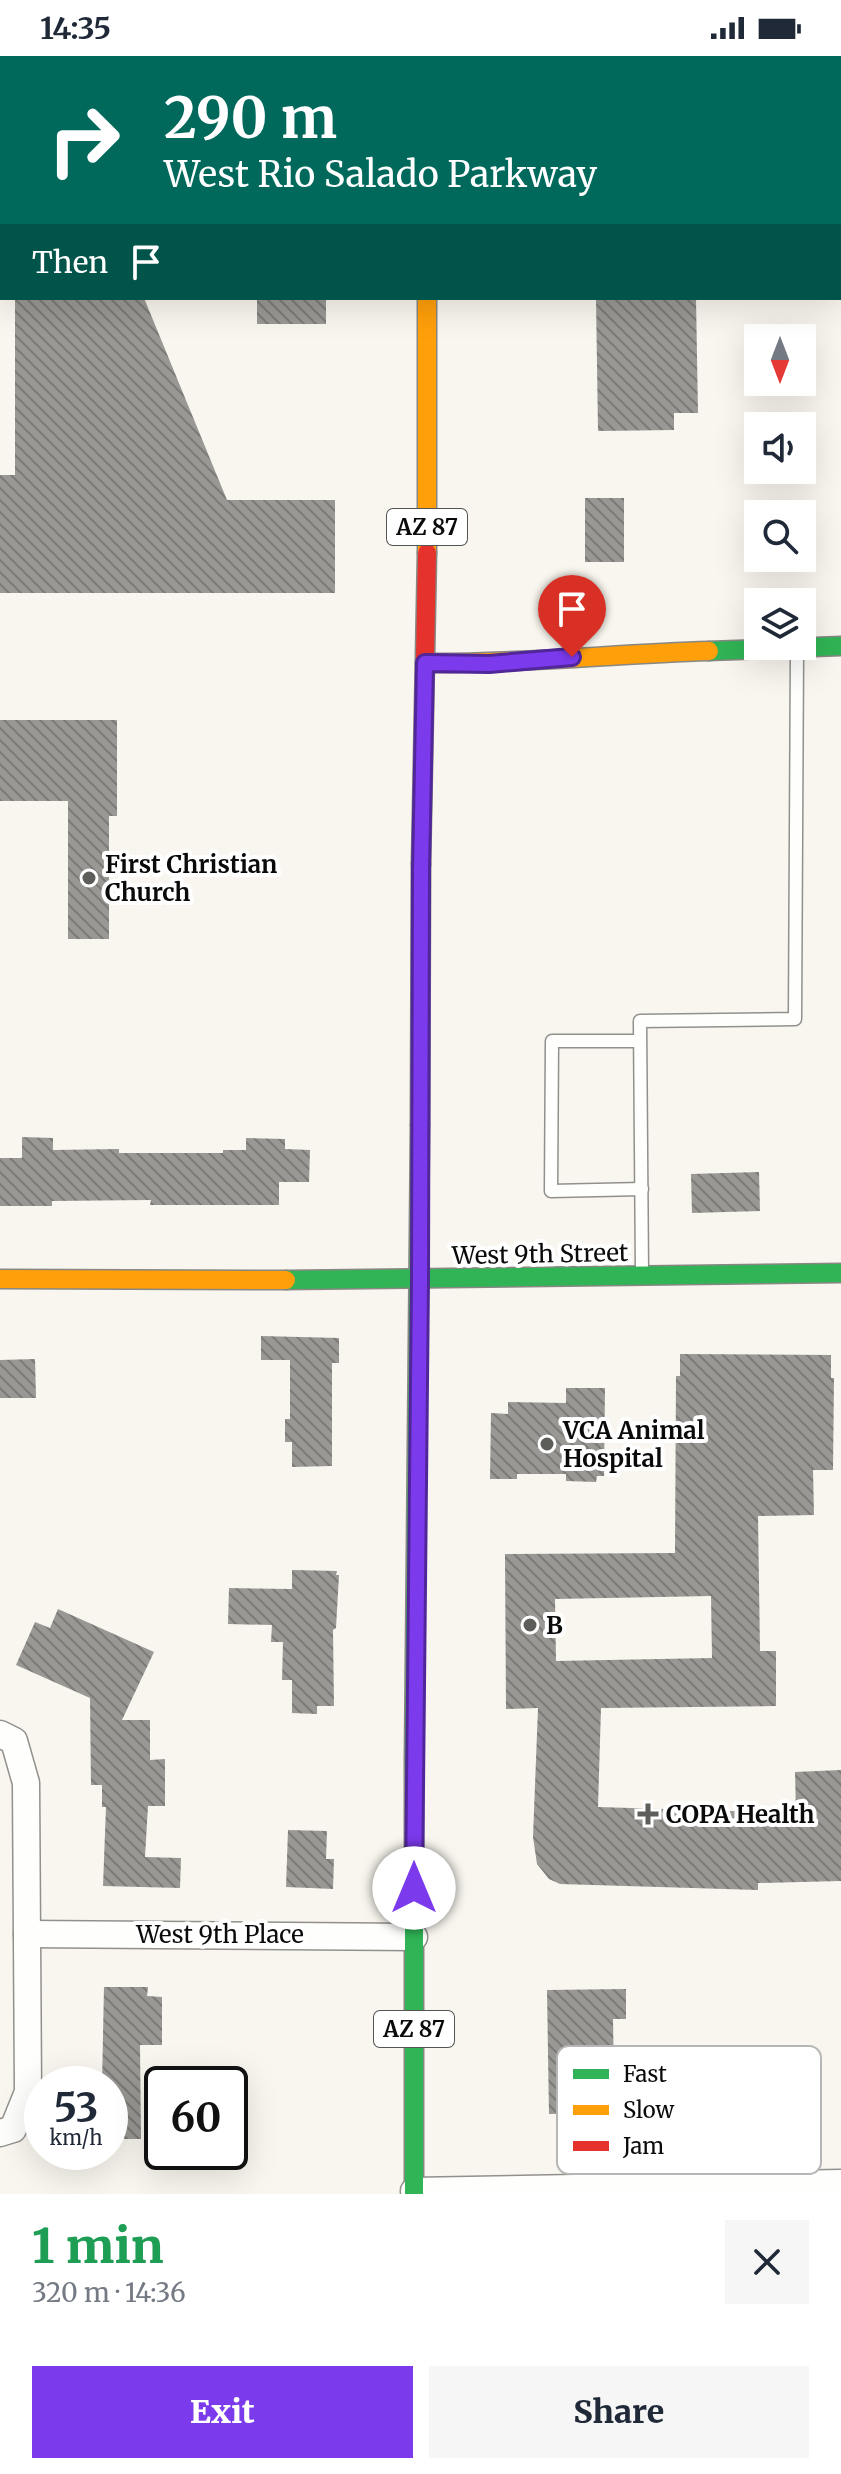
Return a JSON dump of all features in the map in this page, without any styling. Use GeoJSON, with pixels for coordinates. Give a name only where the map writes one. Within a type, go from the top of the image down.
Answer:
{"type":"FeatureCollection","features":[{"type":"Feature","properties":{"kind":"main road","name":"AZ 87"},"geometry":{"type":"LineString","coordinates":[[414,2192],[427,300]]}},
{"type":"Feature","properties":{"kind":"main road"},"geometry":{"type":"LineString","coordinates":[[816,646],[841,646]]}},
{"type":"Feature","properties":{"kind":"main road"},"geometry":{"type":"LineString","coordinates":[[425,663],[489,664],[744,648]]}},
{"type":"Feature","properties":{"kind":"main road","name":"West 9th Street"},"geometry":{"type":"LineString","coordinates":[[0,1279],[420,1280],[841,1273]]}},
{"type":"Feature","properties":{"kind":"street"},"geometry":{"type":"LineString","coordinates":[[0,1734],[14,1741],[26,1783],[28,2092],[13,2129],[0,2133]]}},
{"type":"Feature","properties":{"kind":"street","name":"West 9th Place"},"geometry":{"type":"LineString","coordinates":[[27,1934],[414,1937]]}},
{"type":"Feature","properties":{"kind":"street"},"geometry":{"type":"LineString","coordinates":[[414,2192],[841,2183]]}},
{"type":"Feature","properties":{"kind":"lane"},"geometry":{"type":"LineString","coordinates":[[642,1276],[640,1021],[795,1019],[797,660]]}},
{"type":"Feature","properties":{"kind":"lane"},"geometry":{"type":"LineString","coordinates":[[639,1041],[552,1041],[551,1191],[642,1189]]}},
{"type":"Feature","properties":{"kind":"building"},"geometry":{"type":"Polygon","coordinates":[[[15,300],[145,300],[227,500],[335,500],[335,593],[0,593],[0,475],[15,475],[15,300]]]}},
{"type":"Feature","properties":{"kind":"building"},"geometry":{"type":"Polygon","coordinates":[[[257,300],[326,300],[326,324],[257,324],[257,300]]]}},
{"type":"Feature","properties":{"kind":"building"},"geometry":{"type":"Polygon","coordinates":[[[596,300],[696,300],[698,413],[674,413],[674,430],[598,431],[596,300]]]}},
{"type":"Feature","properties":{"kind":"building"},"geometry":{"type":"Polygon","coordinates":[[[585,498],[624,498],[624,562],[585,562],[585,498]]]}},
{"type":"Feature","properties":{"kind":"building","name":"First Christian Church"},"geometry":{"type":"Polygon","coordinates":[[[0,720],[117,720],[117,816],[109,816],[109,939],[68,939],[68,801],[0,801],[0,720]]]}},
{"type":"Feature","properties":{"kind":"building"},"geometry":{"type":"Polygon","coordinates":[[[22,1137],[53,1138],[53,1150],[119,1149],[119,1153],[223,1153],[223,1150],[246,1150],[246,1138],[285,1139],[285,1149],[310,1150],[309,1182],[279,1182],[279,1205],[150,1205],[151,1200],[52,1201],[52,1206],[0,1206],[0,1158],[22,1158],[22,1137]]]}},
{"type":"Feature","properties":{"kind":"building"},"geometry":{"type":"Polygon","coordinates":[[[759,1172],[760,1211],[692,1213],[691,1174],[759,1172]]]}},
{"type":"Feature","properties":{"kind":"building"},"geometry":{"type":"Polygon","coordinates":[[[261,1336],[339,1338],[339,1363],[332,1363],[332,1466],[292,1467],[292,1442],[285,1442],[285,1419],[290,1419],[290,1360],[261,1360],[261,1336]]]}},
{"type":"Feature","properties":{"kind":"building"},"geometry":{"type":"Polygon","coordinates":[[[680,1354],[831,1355],[831,1378],[834,1378],[833,1470],[813,1470],[814,1515],[758,1516],[760,1651],[776,1651],[776,1706],[601,1708],[598,1807],[796,1813],[795,1772],[841,1770],[841,1881],[758,1883],[758,1890],[560,1884],[549,1879],[537,1864],[533,1837],[538,1708],[506,1709],[505,1554],[675,1553],[676,1376],[680,1376],[680,1354]],[[711,1596],[555,1599],[556,1661],[712,1658],[711,1596]]]}},
{"type":"Feature","properties":{"kind":"building"},"geometry":{"type":"Polygon","coordinates":[[[35,1359],[36,1398],[0,1398],[0,1360],[35,1359]]]}},
{"type":"Feature","properties":{"kind":"building","name":"VCA Animal Hospital"},"geometry":{"type":"Polygon","coordinates":[[[566,1388],[605,1388],[604,1476],[597,1476],[596,1482],[566,1481],[566,1474],[517,1474],[517,1479],[490,1479],[491,1413],[508,1414],[508,1402],[566,1403],[566,1388]]]}},
{"type":"Feature","properties":{"kind":"building"},"geometry":{"type":"Polygon","coordinates":[[[292,1570],[337,1571],[336,1575],[339,1575],[336,1628],[333,1630],[334,1706],[317,1706],[317,1714],[292,1713],[292,1680],[282,1680],[283,1642],[271,1642],[272,1625],[228,1624],[229,1588],[292,1589],[292,1570]]]}},
{"type":"Feature","properties":{"kind":"building"},"geometry":{"type":"Polygon","coordinates":[[[58,1609],[154,1652],[122,1720],[150,1720],[150,1760],[165,1759],[165,1806],[148,1806],[145,1857],[181,1858],[180,1888],[103,1886],[106,1807],[102,1807],[102,1785],[91,1785],[90,1698],[16,1665],[35,1622],[50,1628],[58,1609]]]}},
{"type":"Feature","properties":{"kind":"building"},"geometry":{"type":"Polygon","coordinates":[[[288,1830],[327,1831],[326,1859],[334,1859],[333,1889],[286,1887],[288,1830]]]}},
{"type":"Feature","properties":{"kind":"building"},"geometry":{"type":"Polygon","coordinates":[[[104,1987],[148,1987],[147,1996],[162,1997],[162,2045],[140,2045],[141,2139],[128,2139],[128,2066],[102,2066],[104,1987]]]}},
{"type":"Feature","properties":{"kind":"building"},"geometry":{"type":"Polygon","coordinates":[[[626,1989],[626,2019],[613,2019],[613,2046],[557,2046],[557,2114],[549,2114],[547,1990],[626,1989]]]}},
{"type":"Feature","properties":{"kind":"traffic: fast"},"geometry":{"type":"LineString","coordinates":[[709,651],[841,646]]}},
{"type":"Feature","properties":{"kind":"traffic: fast"},"geometry":{"type":"LineString","coordinates":[[414,2194],[414,1762],[420,1125]]}},
{"type":"Feature","properties":{"kind":"traffic: fast"},"geometry":{"type":"LineString","coordinates":[[286,1280],[841,1273]]}},
{"type":"Feature","properties":{"kind":"traffic: slow"},"geometry":{"type":"LineString","coordinates":[[427,300],[427,553]]}},
{"type":"Feature","properties":{"kind":"traffic: slow"},"geometry":{"type":"LineString","coordinates":[[425,663],[709,651]]}},
{"type":"Feature","properties":{"kind":"traffic: slow"},"geometry":{"type":"LineString","coordinates":[[420,1125],[421,864]]}},
{"type":"Feature","properties":{"kind":"traffic: slow"},"geometry":{"type":"LineString","coordinates":[[0,1279],[286,1280]]}},
{"type":"Feature","properties":{"kind":"traffic: jam"},"geometry":{"type":"LineString","coordinates":[[421,864],[427,553]]}},
{"type":"Feature","properties":{"kind":"place","name":"First Christian Church"},"geometry":{"type":"Point","coordinates":[89,878]}},
{"type":"Feature","properties":{"kind":"place","name":"VCA Animal Hospital"},"geometry":{"type":"Point","coordinates":[547,1444]}},
{"type":"Feature","properties":{"kind":"place","name":"B"},"geometry":{"type":"Point","coordinates":[530,1625]}},
{"type":"Feature","properties":{"kind":"place","name":"COPA Health"},"geometry":{"type":"Point","coordinates":[648,1814]}},
{"type":"Feature","properties":{"kind":"route"},"geometry":{"type":"LineString","coordinates":[[414,1888],[425,663],[489,664],[572,657]]}}]}
